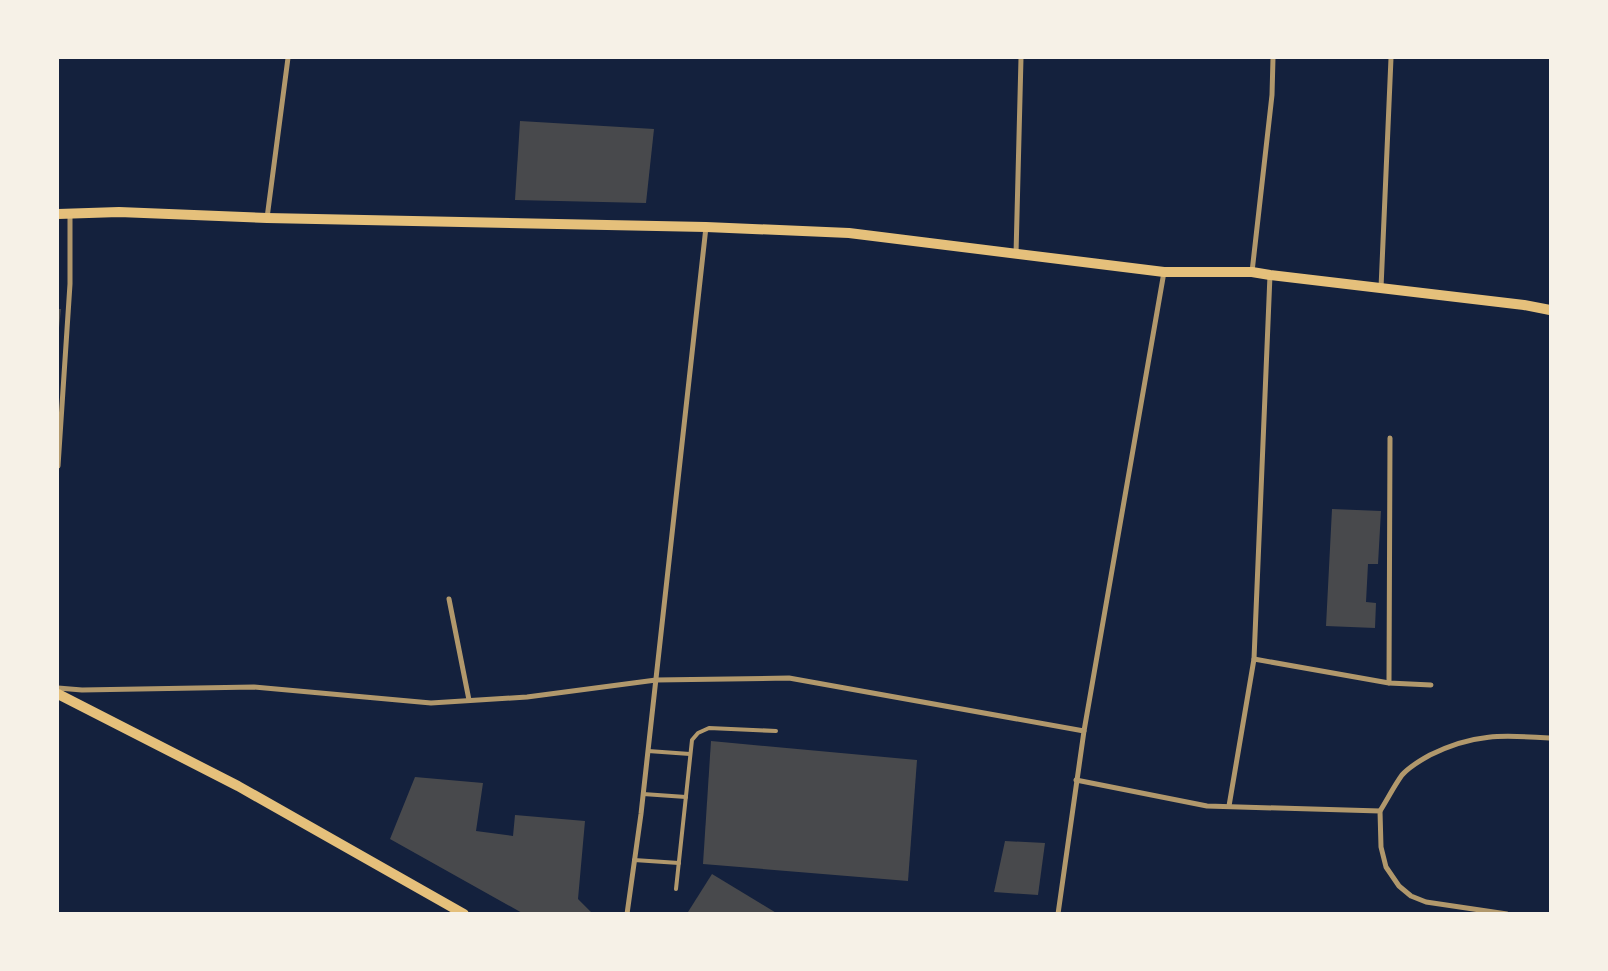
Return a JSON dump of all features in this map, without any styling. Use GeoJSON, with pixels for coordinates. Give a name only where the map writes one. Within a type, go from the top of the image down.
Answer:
{"type":"FeatureCollection","features":[{"type":"Feature","properties":{"kind":"main road"},"geometry":{"type":"LineString","coordinates":[[58,214],[119,212],[267,218],[706,227],[849,233],[1164,272],[1252,272],[1524,305],[1550,310]]}},
{"type":"Feature","properties":{"kind":"main road"},"geometry":{"type":"LineString","coordinates":[[58,694],[238,786],[464,914]]}},
{"type":"Feature","properties":{"kind":"street"},"geometry":{"type":"LineString","coordinates":[[267,218],[288,58]]}},
{"type":"Feature","properties":{"kind":"street"},"geometry":{"type":"LineString","coordinates":[[1016,254],[1021,58]]}},
{"type":"Feature","properties":{"kind":"street"},"geometry":{"type":"LineString","coordinates":[[1252,272],[1272,95],[1274,58]]}},
{"type":"Feature","properties":{"kind":"street"},"geometry":{"type":"LineString","coordinates":[[1381,288],[1391,58]]}},
{"type":"Feature","properties":{"kind":"street"},"geometry":{"type":"LineString","coordinates":[[58,466],[70,284],[70,214]]}},
{"type":"Feature","properties":{"kind":"street"},"geometry":{"type":"LineString","coordinates":[[627,914],[648,751],[706,227]]}},
{"type":"Feature","properties":{"kind":"street"},"geometry":{"type":"LineString","coordinates":[[1058,914],[1084,731],[1164,272]]}},
{"type":"Feature","properties":{"kind":"street"},"geometry":{"type":"LineString","coordinates":[[1229,806],[1254,659],[1270,275]]}},
{"type":"Feature","properties":{"kind":"street"},"geometry":{"type":"LineString","coordinates":[[1389,683],[1390,438]]}},
{"type":"Feature","properties":{"kind":"street"},"geometry":{"type":"LineString","coordinates":[[449,599],[469,700]]}},
{"type":"Feature","properties":{"kind":"street"},"geometry":{"type":"LineString","coordinates":[[1254,659],[1389,683],[1431,685]]}},
{"type":"Feature","properties":{"kind":"street"},"geometry":{"type":"LineString","coordinates":[[58,688],[82,690],[254,687],[432,703],[526,697],[656,680],[789,678],[1084,731]]}},
{"type":"Feature","properties":{"kind":"street"},"geometry":{"type":"LineString","coordinates":[[1506,914],[1426,902],[1411,896],[1399,886],[1386,867],[1381,846],[1380,811],[1403,774],[1422,759],[1445,748],[1476,738],[1505,736],[1550,738]]}},
{"type":"Feature","properties":{"kind":"street"},"geometry":{"type":"LineString","coordinates":[[1076,780],[1207,806],[1380,811]]}},
{"type":"Feature","properties":{"kind":"lane"},"geometry":{"type":"LineString","coordinates":[[676,890],[692,740],[698,733],[708,728],[776,731]]}},
{"type":"Feature","properties":{"kind":"lane"},"geometry":{"type":"LineString","coordinates":[[648,751],[690,754]]}},
{"type":"Feature","properties":{"kind":"lane"},"geometry":{"type":"LineString","coordinates":[[643,794],[686,797]]}},
{"type":"Feature","properties":{"kind":"lane"},"geometry":{"type":"LineString","coordinates":[[634,860],[679,863]]}},
{"type":"Feature","properties":{"kind":"building"},"geometry":{"type":"Polygon","coordinates":[[[520,121],[654,129],[646,203],[515,200],[520,121]]]}},
{"type":"Feature","properties":{"kind":"building"},"geometry":{"type":"Polygon","coordinates":[[[58,309],[61,309],[59,328],[58,328],[58,309]]]}},
{"type":"Feature","properties":{"kind":"building"},"geometry":{"type":"Polygon","coordinates":[[[1332,509],[1381,511],[1378,564],[1368,564],[1366,602],[1376,603],[1375,628],[1326,626],[1332,509]]]}},
{"type":"Feature","properties":{"kind":"building"},"geometry":{"type":"Polygon","coordinates":[[[711,741],[917,760],[908,881],[703,864],[711,741]]]}},
{"type":"Feature","properties":{"kind":"building"},"geometry":{"type":"Polygon","coordinates":[[[415,777],[483,783],[476,831],[513,836],[515,815],[585,821],[578,899],[593,914],[524,914],[390,839],[415,777]]]}},
{"type":"Feature","properties":{"kind":"building"},"geometry":{"type":"Polygon","coordinates":[[[1005,841],[1045,843],[1038,895],[994,892],[1005,841]]]}},
{"type":"Feature","properties":{"kind":"building"},"geometry":{"type":"Polygon","coordinates":[[[712,874],[778,914],[689,914],[688,912],[712,874]]]}}]}
